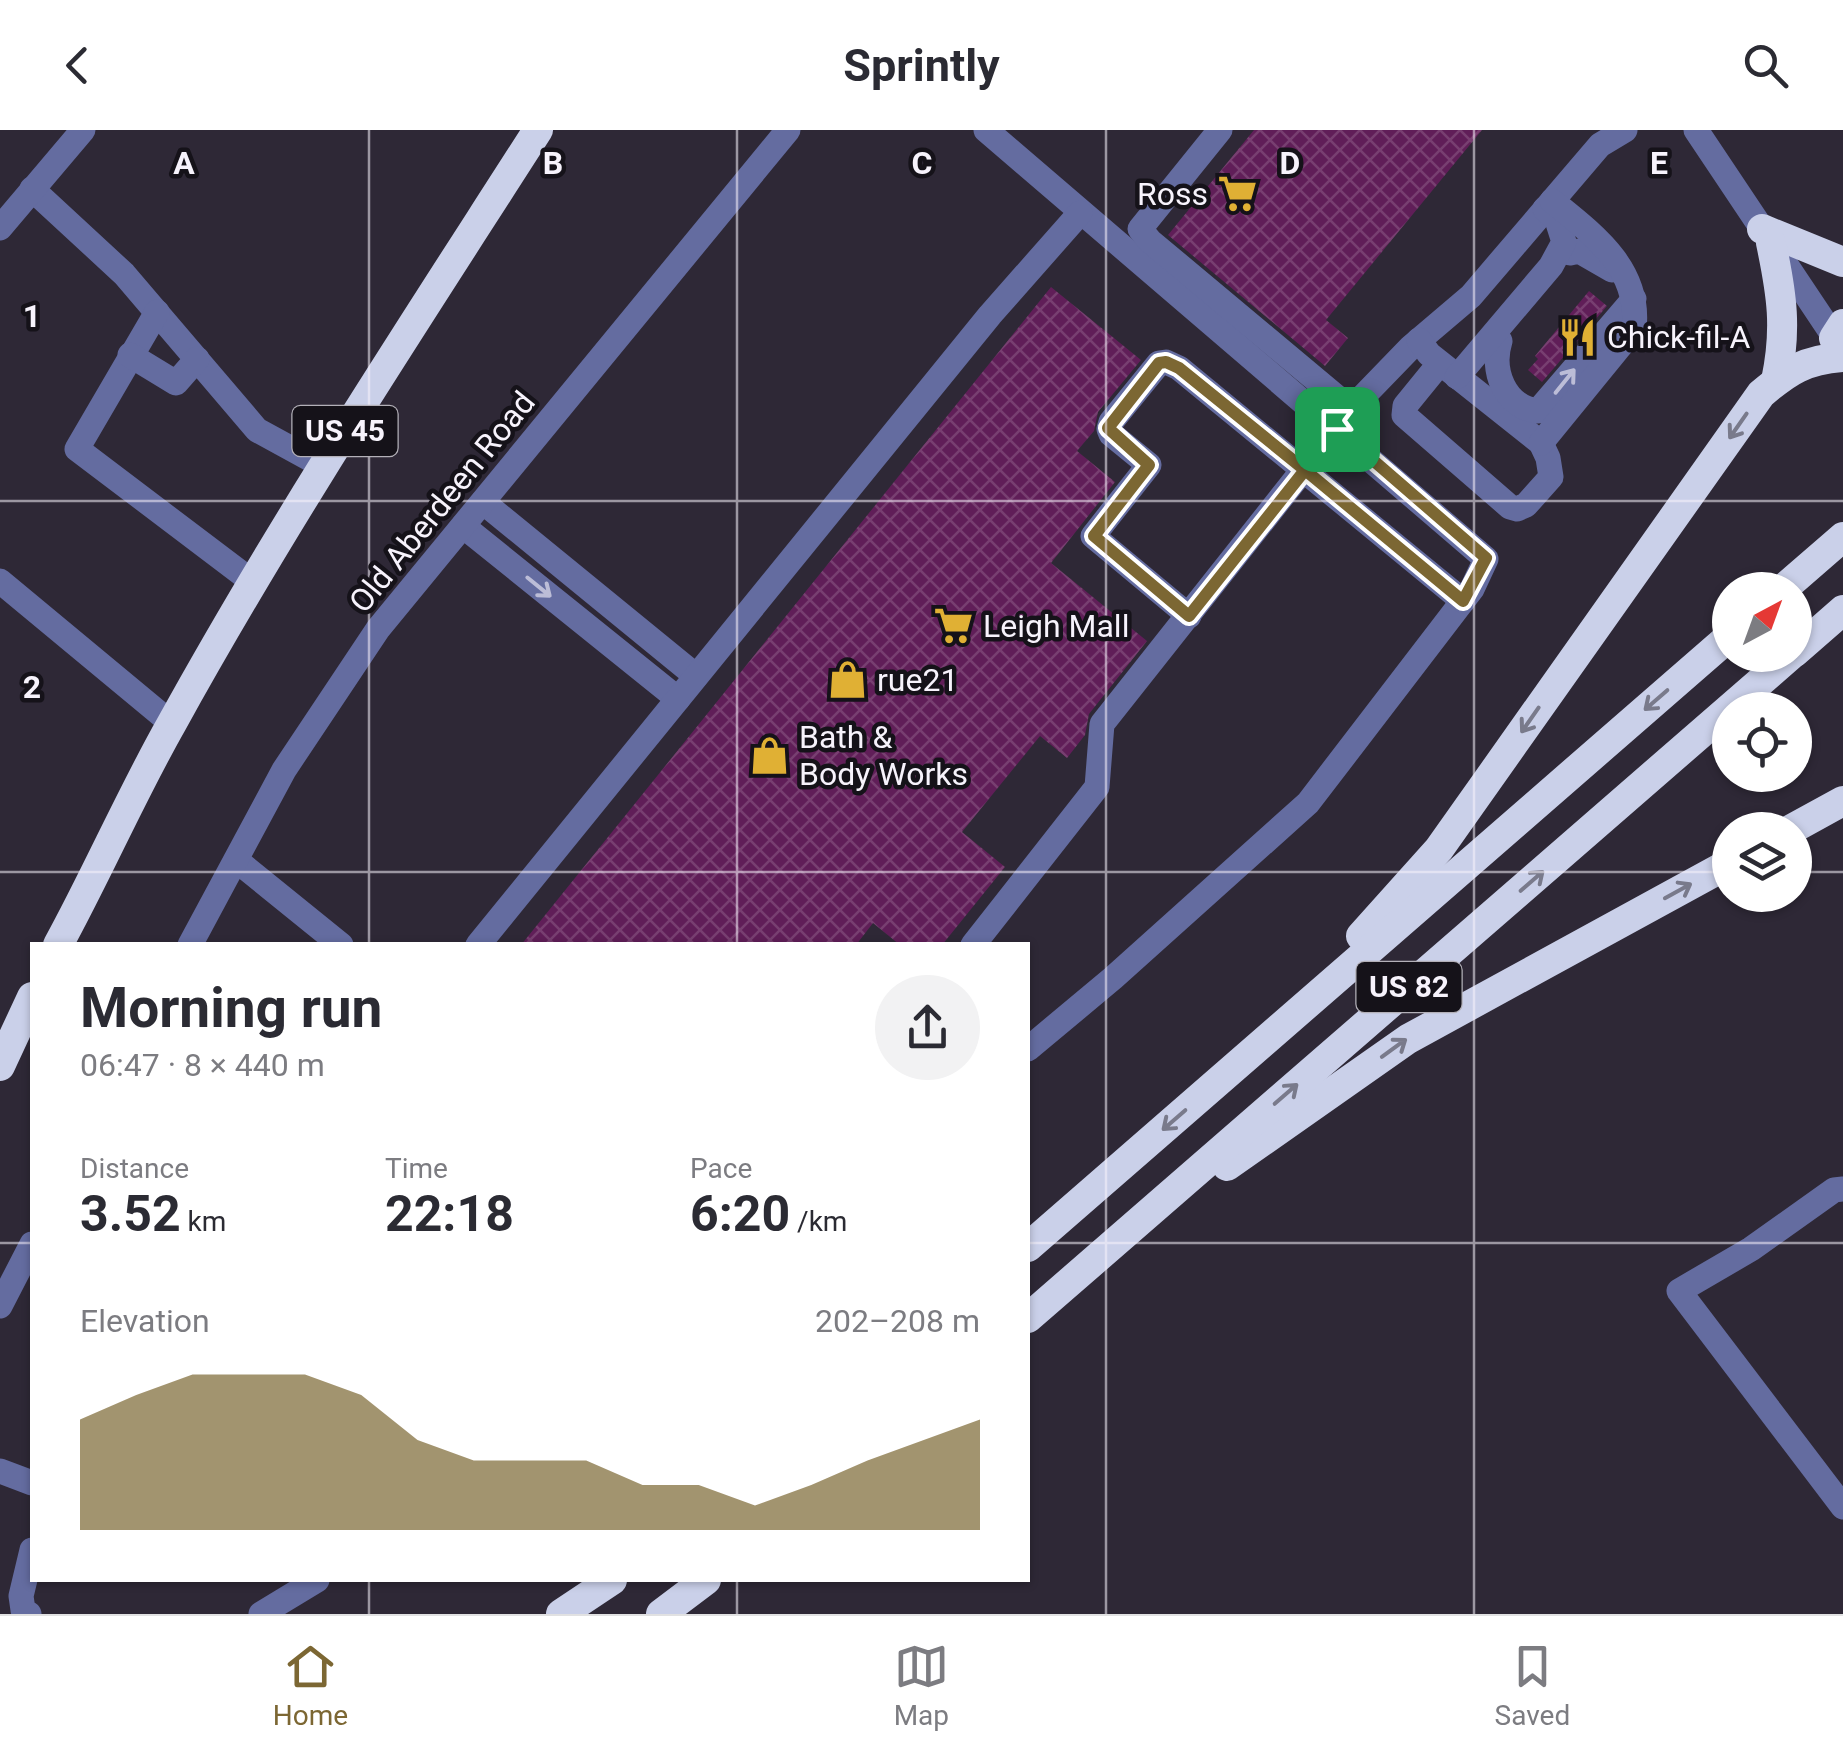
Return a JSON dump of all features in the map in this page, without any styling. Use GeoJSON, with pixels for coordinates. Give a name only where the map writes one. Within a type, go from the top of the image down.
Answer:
{"type":"FeatureCollection","features":[{"type":"Feature","properties":{"kind":"highway","name":"US 45"},"geometry":{"type":"LineString","coordinates":[[60,942],[172,723],[254,583],[323,466],[538,130]]}},
{"type":"Feature","properties":{"kind":"highway"},"geometry":{"type":"LineString","coordinates":[[1767,236],[1843,262]]}},
{"type":"Feature","properties":{"kind":"highway"},"geometry":{"type":"LineString","coordinates":[[1767,236],[1784,302],[1776,381]]}},
{"type":"Feature","properties":{"kind":"highway"},"geometry":{"type":"LineString","coordinates":[[1272,1035],[1439,848],[1760,394],[1786,371],[1819,358],[1841,342]]}},
{"type":"Feature","properties":{"kind":"highway"},"geometry":{"type":"LineString","coordinates":[[1803,572],[1837,542]]}},
{"type":"Feature","properties":{"kind":"highway","name":"US 82"},"geometry":{"type":"LineString","coordinates":[[1812,637],[1843,610]]}},
{"type":"Feature","properties":{"kind":"highway","name":"US 82"},"geometry":{"type":"LineString","coordinates":[[1030,1245],[1712,652]]}},
{"type":"Feature","properties":{"kind":"highway","name":"US 82"},"geometry":{"type":"LineString","coordinates":[[1030,1316],[1771,672]]}},
{"type":"Feature","properties":{"kind":"highway"},"geometry":{"type":"LineString","coordinates":[[1812,818],[1843,801]]}},
{"type":"Feature","properties":{"kind":"highway"},"geometry":{"type":"LineString","coordinates":[[1113,1244],[1306,1113],[1408,1038],[1712,872]]}},
{"type":"Feature","properties":{"kind":"highway"},"geometry":{"type":"LineString","coordinates":[[0,1066],[30,1000]]}},
{"type":"Feature","properties":{"kind":"highway"},"geometry":{"type":"LineString","coordinates":[[561,1614],[609,1582]]}},
{"type":"Feature","properties":{"kind":"highway"},"geometry":{"type":"LineString","coordinates":[[661,1614],[703,1582]]}},
{"type":"Feature","properties":{"kind":"highway"},"geometry":{"type":"LineString","coordinates":[[686,1614],[724,1582]]}},
{"type":"Feature","properties":{"kind":"street"},"geometry":{"type":"LineString","coordinates":[[0,228],[83,130]]}},
{"type":"Feature","properties":{"kind":"street","name":"Old Aberdeen Road"},"geometry":{"type":"LineString","coordinates":[[192,942],[284,770],[378,629],[788,130]]}},
{"type":"Feature","properties":{"kind":"street"},"geometry":{"type":"LineString","coordinates":[[986,130],[1080,213],[1344,419]]}},
{"type":"Feature","properties":{"kind":"street"},"geometry":{"type":"LineString","coordinates":[[1030,1047],[1308,803],[1463,601],[1486,558],[1140,229],[1220,130]]}},
{"type":"Feature","properties":{"kind":"street"},"geometry":{"type":"LineString","coordinates":[[976,942],[1097,787],[1102,724],[1344,419],[1419,340],[1471,296],[1600,145],[1624,130]]}},
{"type":"Feature","properties":{"kind":"street"},"geometry":{"type":"LineString","coordinates":[[1696,130],[1841,342]]}},
{"type":"Feature","properties":{"kind":"street"},"geometry":{"type":"LineString","coordinates":[[32,189],[124,274],[256,430],[323,466]]}},
{"type":"Feature","properties":{"kind":"street"},"geometry":{"type":"LineString","coordinates":[[1549,205],[1567,247]]}},
{"type":"Feature","properties":{"kind":"street"},"geometry":{"type":"LineString","coordinates":[[1541,443],[1634,329],[1630,282],[1604,243],[1549,205]]}},
{"type":"Feature","properties":{"kind":"street"},"geometry":{"type":"LineString","coordinates":[[480,942],[990,315],[1080,213]]}},
{"type":"Feature","properties":{"kind":"street"},"geometry":{"type":"LineString","coordinates":[[1419,340],[1448,370],[1541,443],[1550,477],[1526,506],[1517,510],[1510,507],[1404,415],[1406,406],[1448,370],[1567,247]]}},
{"type":"Feature","properties":{"kind":"street"},"geometry":{"type":"LineString","coordinates":[[1567,247],[1612,270],[1618,266]]}},
{"type":"Feature","properties":{"kind":"street"},"geometry":{"type":"LineString","coordinates":[[1567,247],[1500,341],[1495,356],[1496,373],[1510,395],[1530,410],[1546,406],[1634,299]]}},
{"type":"Feature","properties":{"kind":"street"},"geometry":{"type":"LineString","coordinates":[[156,312],[77,449],[254,583]]}},
{"type":"Feature","properties":{"kind":"street"},"geometry":{"type":"LineString","coordinates":[[130,355],[176,383],[197,359]]}},
{"type":"Feature","properties":{"kind":"street"},"geometry":{"type":"LineString","coordinates":[[1189,616],[1094,536],[1149,465],[1108,428],[1159,363],[1166,362],[1179,368],[1463,601]]}},
{"type":"Feature","properties":{"kind":"street"},"geometry":{"type":"LineString","coordinates":[[483,502],[696,676]]}},
{"type":"Feature","properties":{"kind":"street"},"geometry":{"type":"LineString","coordinates":[[463,526],[678,699]]}},
{"type":"Feature","properties":{"kind":"street"},"geometry":{"type":"LineString","coordinates":[[0,581],[172,723]]}},
{"type":"Feature","properties":{"kind":"street"},"geometry":{"type":"LineString","coordinates":[[236,860],[337,942]]}},
{"type":"Feature","properties":{"kind":"street"},"geometry":{"type":"LineString","coordinates":[[1843,1189],[1834,1190],[1751,1249],[1679,1291],[1843,1508]]}},
{"type":"Feature","properties":{"kind":"street"},"geometry":{"type":"LineString","coordinates":[[0,1306],[30,1248]]}},
{"type":"Feature","properties":{"kind":"street"},"geometry":{"type":"LineString","coordinates":[[0,1471],[30,1483]]}},
{"type":"Feature","properties":{"kind":"street"},"geometry":{"type":"LineString","coordinates":[[29,1614],[23,1610],[21,1596],[30,1558]]}},
{"type":"Feature","properties":{"kind":"street"},"geometry":{"type":"LineString","coordinates":[[261,1614],[314,1582]]}},
{"type":"Feature","properties":{"kind":"building"},"geometry":{"type":"Polygon","coordinates":[[[1254,130],[1482,130],[1326,320],[1348,338],[1325,366],[1168,235],[1254,130]]]}},
{"type":"Feature","properties":{"kind":"building","name":"Leigh Mall"},"geometry":{"type":"Polygon","coordinates":[[[1051,287],[1141,360],[1098,412],[1094,431],[1077,451],[1115,482],[1051,563],[1147,641],[1089,714],[1085,735],[1067,758],[1040,736],[962,832],[1005,867],[944,942],[896,942],[873,923],[858,942],[523,942],[1051,287]]]}},
{"type":"Feature","properties":{"kind":"building"},"geometry":{"type":"Polygon","coordinates":[[[1589,291],[1607,306],[1542,382],[1528,370],[1538,359],[1535,356],[1589,291]]]}},
{"type":"Feature","properties":{"kind":"place","name":"Ross"},"geometry":{"type":"Point","coordinates":[1238,194]}},
{"type":"Feature","properties":{"kind":"place","name":"Chick-fil-A"},"geometry":{"type":"Point","coordinates":[1577,337]}},
{"type":"Feature","properties":{"kind":"place","name":"Leigh Mall"},"geometry":{"type":"Point","coordinates":[953,626]}},
{"type":"Feature","properties":{"kind":"place","name":"rue21"},"geometry":{"type":"Point","coordinates":[847,680]}},
{"type":"Feature","properties":{"kind":"place","name":"Bath & Body Works"},"geometry":{"type":"Point","coordinates":[769,755]}},
{"type":"Feature","properties":{"kind":"route"},"geometry":{"type":"LineString","coordinates":[[1337,429],[1305,470],[1179,368],[1159,363],[1108,428],[1149,465],[1094,536],[1189,616],[1305,470],[1463,601],[1486,558],[1337,429]]}}]}
